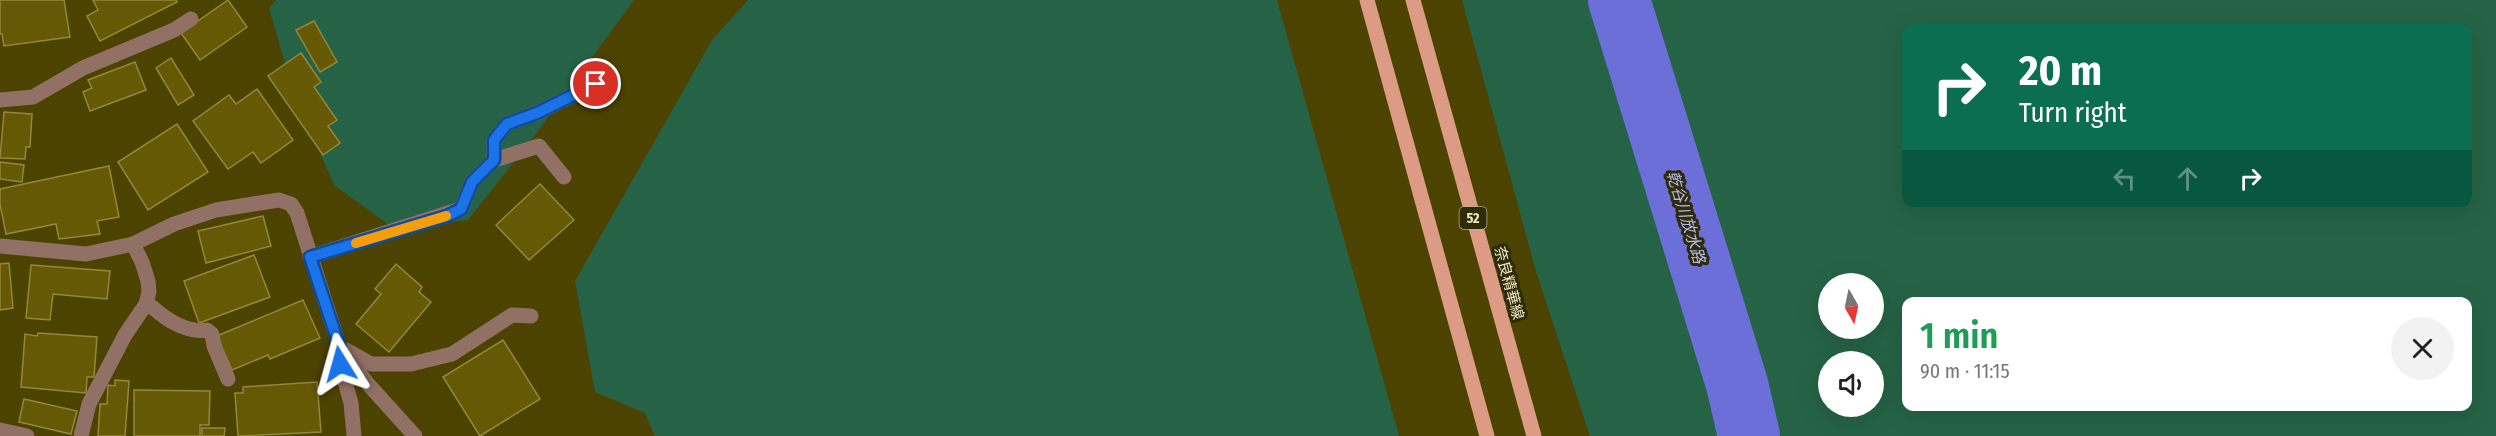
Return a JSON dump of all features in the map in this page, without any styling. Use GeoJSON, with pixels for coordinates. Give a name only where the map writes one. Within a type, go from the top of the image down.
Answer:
{"type":"FeatureCollection","features":[{"type":"Feature","properties":{"kind":"main road"},"geometry":{"type":"LineString","coordinates":[[1367,0],[1487,436]]}},
{"type":"Feature","properties":{"kind":"main road","name":"奈良精華線"},"geometry":{"type":"LineString","coordinates":[[1413,0],[1534,436]]}},
{"type":"Feature","properties":{"kind":"street"},"geometry":{"type":"LineString","coordinates":[[0,100],[33,96],[83,68],[174,30],[190,19]]}},
{"type":"Feature","properties":{"kind":"street"},"geometry":{"type":"LineString","coordinates":[[494,160],[494,140],[507,124],[537,113],[596,84]]}},
{"type":"Feature","properties":{"kind":"street"},"geometry":{"type":"LineString","coordinates":[[310,257],[447,216],[461,209],[472,182],[494,160],[538,146],[564,177]]}},
{"type":"Feature","properties":{"kind":"street"},"geometry":{"type":"LineString","coordinates":[[0,246],[86,254],[133,244],[174,224],[216,210],[279,200],[291,204],[297,213],[340,348],[340,364],[351,404],[354,436]]}},
{"type":"Feature","properties":{"kind":"street"},"geometry":{"type":"LineString","coordinates":[[81,436],[89,404],[124,335],[146,304],[149,292],[148,280],[133,244]]}},
{"type":"Feature","properties":{"kind":"street"},"geometry":{"type":"LineString","coordinates":[[146,304],[151,305],[163,316],[197,332],[207,330],[212,334],[214,346],[228,379]]}},
{"type":"Feature","properties":{"kind":"street"},"geometry":{"type":"LineString","coordinates":[[340,348],[371,364],[411,364],[452,354],[513,315],[531,316]]}},
{"type":"Feature","properties":{"kind":"street"},"geometry":{"type":"LineString","coordinates":[[340,348],[368,384],[415,436]]}},
{"type":"Feature","properties":{"kind":"street"},"geometry":{"type":"LineString","coordinates":[[0,430],[27,436]]}},
{"type":"Feature","properties":{"kind":"green space"},"geometry":{"type":"Polygon","coordinates":[[[276,0],[634,0],[536,134],[468,220],[392,227],[334,185],[293,91],[269,8],[276,0]]]}},
{"type":"Feature","properties":{"kind":"green space"},"geometry":{"type":"Polygon","coordinates":[[[748,0],[1277,0],[1399,436],[655,436],[645,413],[595,392],[575,281],[712,40],[748,0]]]}},
{"type":"Feature","properties":{"kind":"green space"},"geometry":{"type":"Polygon","coordinates":[[[1462,0],[2496,0],[2496,436],[1590,436],[1535,268],[1462,0]]]}},
{"type":"Feature","properties":{"kind":"building"},"geometry":{"type":"Polygon","coordinates":[[[0,0],[64,0],[70,37],[4,46],[2,34],[0,34],[0,0]]]}},
{"type":"Feature","properties":{"kind":"building"},"geometry":{"type":"Polygon","coordinates":[[[93,0],[176,0],[177,2],[100,41],[87,16],[98,10],[93,0]]]}},
{"type":"Feature","properties":{"kind":"building"},"geometry":{"type":"Polygon","coordinates":[[[228,0],[247,27],[200,60],[181,33],[228,0]]]}},
{"type":"Feature","properties":{"kind":"building"},"geometry":{"type":"Polygon","coordinates":[[[314,21],[337,62],[320,72],[296,30],[314,21]]]}},
{"type":"Feature","properties":{"kind":"building"},"geometry":{"type":"Polygon","coordinates":[[[301,53],[321,82],[314,87],[337,120],[328,126],[340,143],[323,155],[268,76],[301,53]]]}},
{"type":"Feature","properties":{"kind":"building"},"geometry":{"type":"Polygon","coordinates":[[[171,58],[194,95],[178,105],[156,68],[171,58]]]}},
{"type":"Feature","properties":{"kind":"building"},"geometry":{"type":"Polygon","coordinates":[[[135,62],[146,90],[90,111],[83,92],[92,88],[88,80],[135,62]]]}},
{"type":"Feature","properties":{"kind":"building"},"geometry":{"type":"Polygon","coordinates":[[[257,89],[293,140],[261,163],[253,152],[228,169],[193,121],[229,95],[236,104],[257,89]]]}},
{"type":"Feature","properties":{"kind":"building"},"geometry":{"type":"Polygon","coordinates":[[[4,112],[32,114],[30,147],[26,147],[25,159],[0,158],[4,112]]]}},
{"type":"Feature","properties":{"kind":"building"},"geometry":{"type":"Polygon","coordinates":[[[177,124],[208,172],[148,210],[118,162],[177,124]]]}},
{"type":"Feature","properties":{"kind":"building"},"geometry":{"type":"Polygon","coordinates":[[[0,162],[24,165],[22,182],[0,179],[0,162]]]}},
{"type":"Feature","properties":{"kind":"building"},"geometry":{"type":"Polygon","coordinates":[[[109,166],[119,217],[97,221],[100,234],[59,239],[56,224],[6,234],[0,204],[0,189],[109,166]]]}},
{"type":"Feature","properties":{"kind":"building"},"geometry":{"type":"Polygon","coordinates":[[[540,184],[574,220],[529,260],[496,225],[540,184]]]}},
{"type":"Feature","properties":{"kind":"building"},"geometry":{"type":"Polygon","coordinates":[[[263,216],[271,246],[206,263],[198,231],[263,216]]]}},
{"type":"Feature","properties":{"kind":"building"},"geometry":{"type":"Polygon","coordinates":[[[254,255],[270,297],[199,323],[184,281],[254,255]]]}},
{"type":"Feature","properties":{"kind":"building"},"geometry":{"type":"Polygon","coordinates":[[[9,263],[13,308],[0,310],[0,264],[9,263]]]}},
{"type":"Feature","properties":{"kind":"building"},"geometry":{"type":"Polygon","coordinates":[[[396,264],[422,287],[419,292],[431,302],[389,352],[356,324],[381,294],[375,289],[396,264]]]}},
{"type":"Feature","properties":{"kind":"building"},"geometry":{"type":"Polygon","coordinates":[[[31,265],[110,271],[107,299],[53,294],[50,320],[26,318],[31,265]]]}},
{"type":"Feature","properties":{"kind":"building"},"geometry":{"type":"Polygon","coordinates":[[[303,300],[320,338],[270,359],[268,355],[232,370],[217,336],[303,300]]]}},
{"type":"Feature","properties":{"kind":"building"},"geometry":{"type":"Polygon","coordinates":[[[38,333],[97,337],[94,377],[87,377],[86,393],[21,387],[25,334],[37,336],[38,333]]]}},
{"type":"Feature","properties":{"kind":"building"},"geometry":{"type":"Polygon","coordinates":[[[503,340],[540,399],[480,436],[443,377],[503,340]]]}},
{"type":"Feature","properties":{"kind":"building"},"geometry":{"type":"Polygon","coordinates":[[[115,380],[129,381],[125,436],[98,436],[100,404],[107,404],[108,385],[115,386],[115,380]]]}},
{"type":"Feature","properties":{"kind":"building"},"geometry":{"type":"Polygon","coordinates":[[[317,382],[321,432],[238,436],[235,393],[243,393],[243,387],[317,382]]]}},
{"type":"Feature","properties":{"kind":"building"},"geometry":{"type":"Polygon","coordinates":[[[134,390],[210,391],[209,425],[200,425],[200,436],[134,436],[134,390]]]}},
{"type":"Feature","properties":{"kind":"building"},"geometry":{"type":"Polygon","coordinates":[[[24,399],[77,411],[71,434],[19,422],[24,399]]]}},
{"type":"Feature","properties":{"kind":"building"},"geometry":{"type":"Polygon","coordinates":[[[202,428],[225,428],[224,436],[202,436],[202,428]]]}},
{"type":"Feature","properties":{"kind":"waterway","name":"乾谷川放水路"},"geometry":{"type":"LineString","coordinates":[[1619,0],[1737,384],[1749,436]]}},
{"type":"Feature","properties":{"kind":"slow traffic"},"geometry":{"type":"LineString","coordinates":[[356,243],[446,216]]}},
{"type":"Feature","properties":{"kind":"route"},"geometry":{"type":"LineString","coordinates":[[340,364],[340,348],[310,257],[447,216],[461,209],[472,182],[494,160],[494,140],[507,124],[537,113],[596,84]]}}]}
